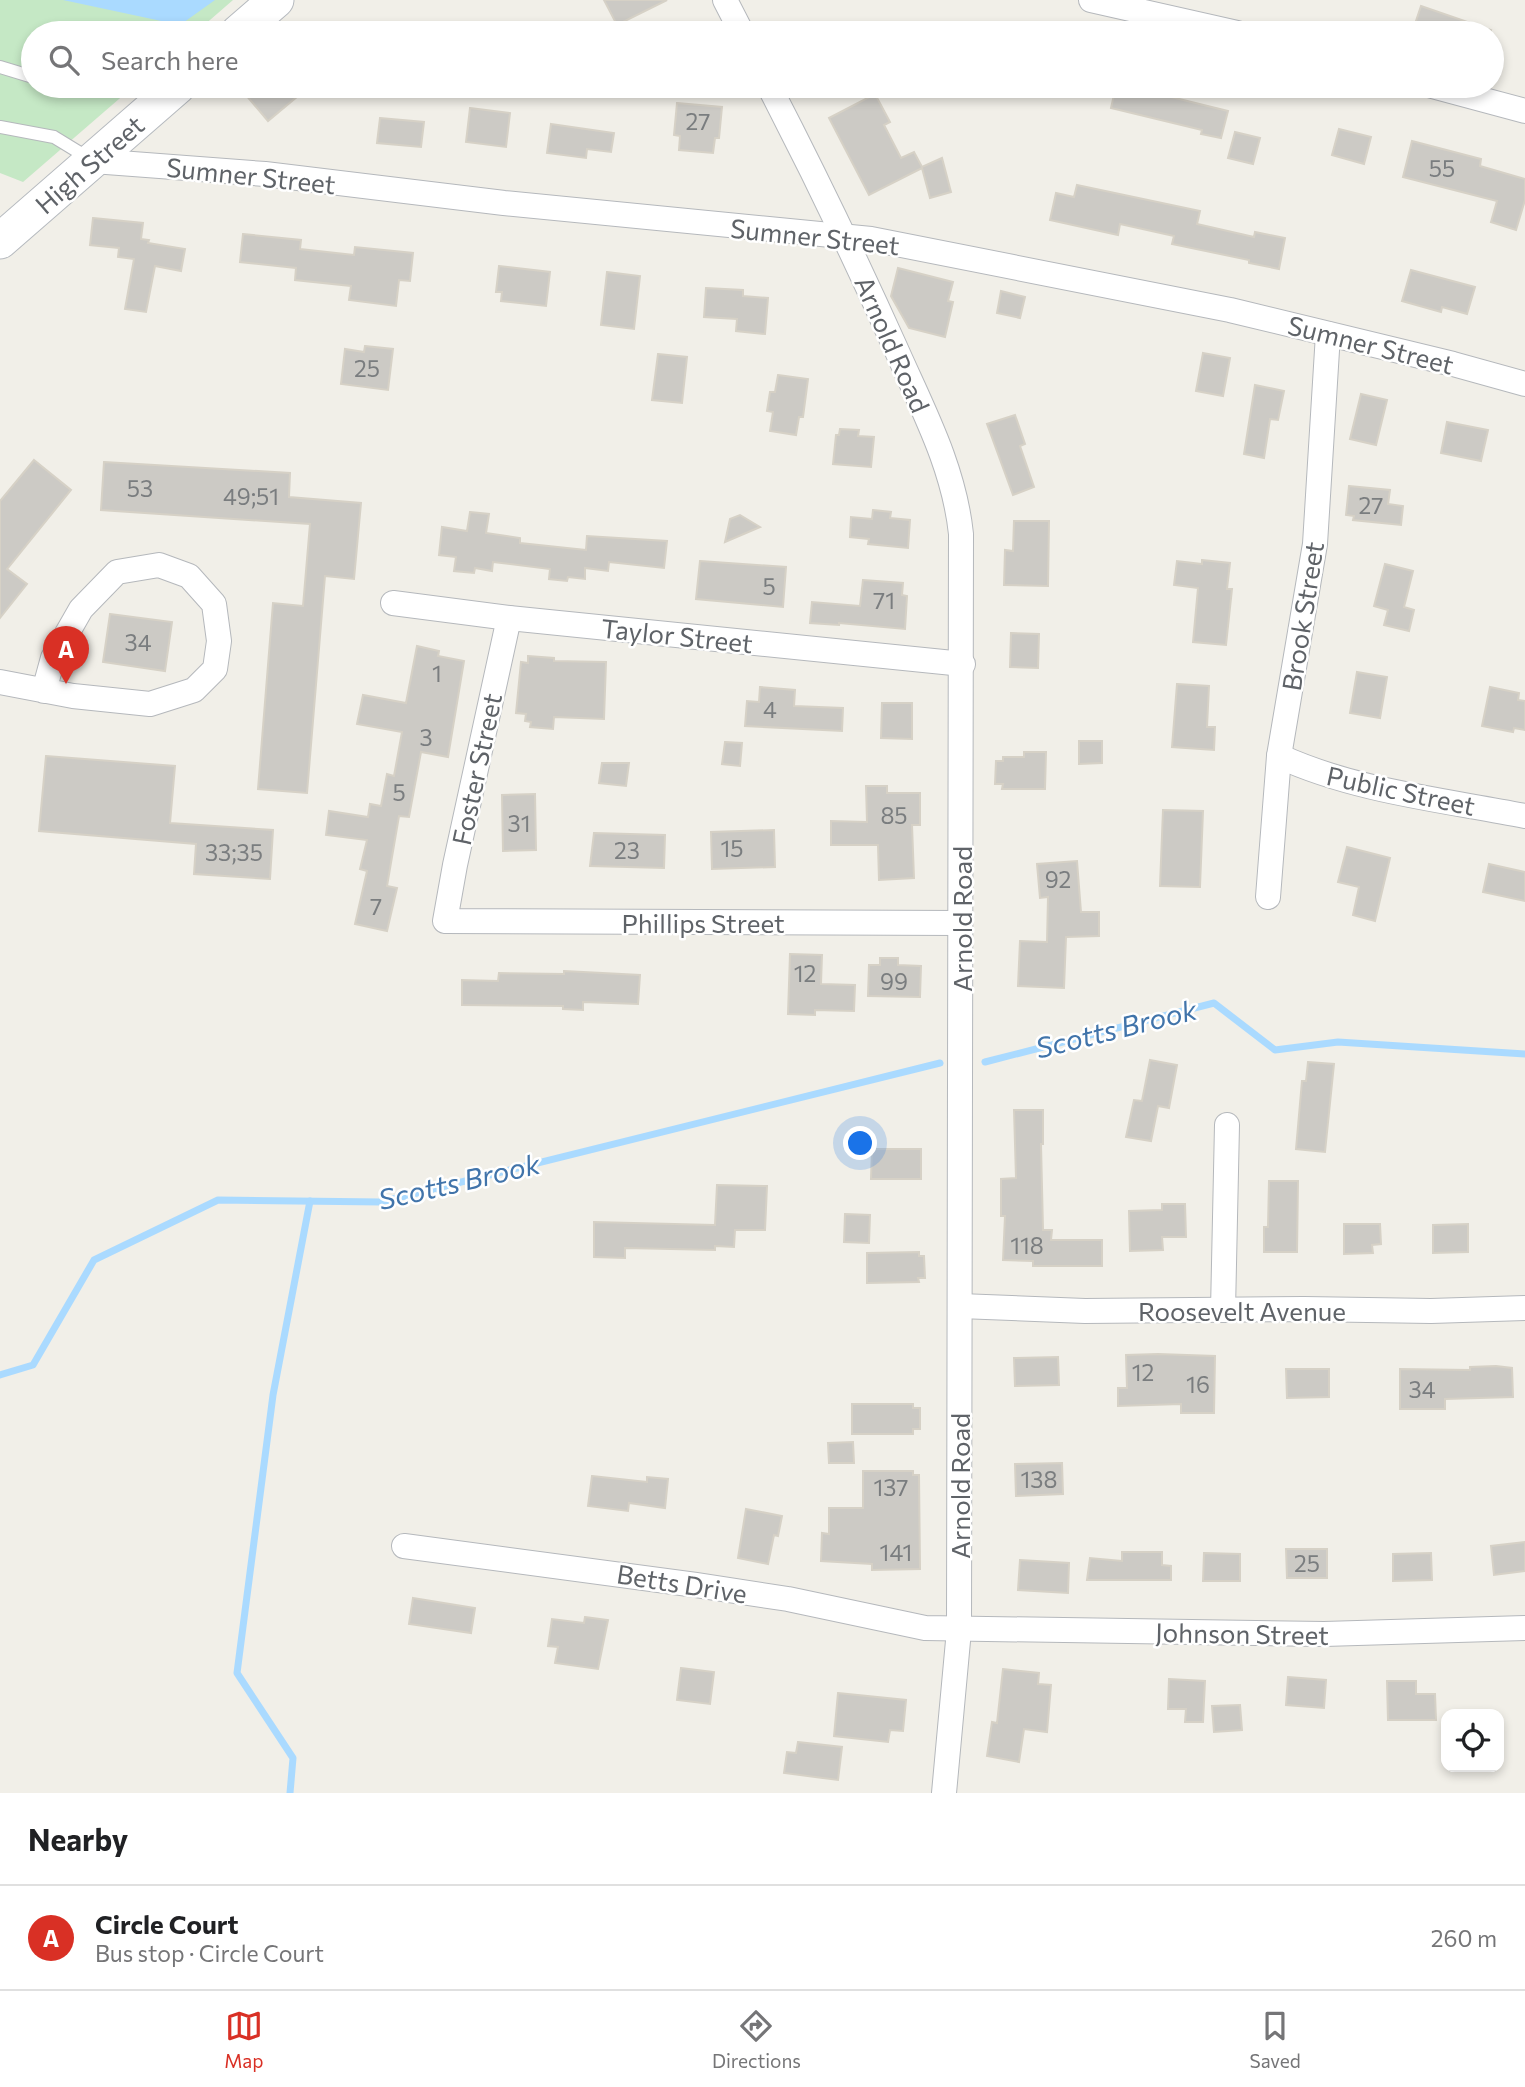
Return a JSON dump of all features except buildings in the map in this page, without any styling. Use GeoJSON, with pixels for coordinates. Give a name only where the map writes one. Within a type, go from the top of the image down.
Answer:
{"type":"FeatureCollection","features":[{"type":"Feature","properties":{"kind":"street"},"geometry":{"type":"LineString","coordinates":[[252,21],[276,0]]}},
{"type":"Feature","properties":{"kind":"street"},"geometry":{"type":"LineString","coordinates":[[725,0],[736,21]]}},
{"type":"Feature","properties":{"kind":"street"},"geometry":{"type":"LineString","coordinates":[[1091,0],[1184,21]]}},
{"type":"Feature","properties":{"kind":"street","name":"High Street"},"geometry":{"type":"LineString","coordinates":[[0,242],[164,98]]}},
{"type":"Feature","properties":{"kind":"street","name":"Arnold Road"},"geometry":{"type":"LineString","coordinates":[[775,98],[845,237],[938,443],[954,487],[961,534],[959,1630],[944,1793]]}},
{"type":"Feature","properties":{"kind":"street"},"geometry":{"type":"LineString","coordinates":[[1477,98],[1525,111]]}},
{"type":"Feature","properties":{"kind":"street","name":"Sumner Street"},"geometry":{"type":"LineString","coordinates":[[93,160],[265,174],[504,203],[871,239],[1230,310],[1525,384]]}},
{"type":"Feature","properties":{"kind":"street","name":"Brook Street"},"geometry":{"type":"LineString","coordinates":[[1268,897],[1279,757],[1315,544],[1328,334]]}},
{"type":"Feature","properties":{"kind":"street"},"geometry":{"type":"LineString","coordinates":[[0,682],[44,691],[73,696],[150,704],[194,690],[215,669],[219,641],[214,604],[189,576],[159,565],[117,572],[81,609],[53,658],[44,691]]}},
{"type":"Feature","properties":{"kind":"street","name":"Taylor Street"},"geometry":{"type":"LineString","coordinates":[[393,603],[509,618],[962,664]]}},
{"type":"Feature","properties":{"kind":"street","name":"Foster Street"},"geometry":{"type":"LineString","coordinates":[[445,921],[509,618]]}},
{"type":"Feature","properties":{"kind":"street","name":"Public Street"},"geometry":{"type":"LineString","coordinates":[[1279,757],[1308,770],[1389,790],[1525,816]]}},
{"type":"Feature","properties":{"kind":"street","name":"Phillips Street"},"geometry":{"type":"LineString","coordinates":[[445,921],[960,923]]}},
{"type":"Feature","properties":{"kind":"street"},"geometry":{"type":"LineString","coordinates":[[1223,1310],[1227,1125]]}},
{"type":"Feature","properties":{"kind":"street","name":"Roosevelt Avenue"},"geometry":{"type":"LineString","coordinates":[[960,1306],[1085,1311],[1431,1311],[1525,1308]]}},
{"type":"Feature","properties":{"kind":"street","name":"Betts Drive"},"geometry":{"type":"LineString","coordinates":[[404,1546],[684,1583],[788,1600],[925,1628],[959,1630]]}},
{"type":"Feature","properties":{"kind":"street","name":"Johnson Street"},"geometry":{"type":"LineString","coordinates":[[959,1630],[1324,1634],[1525,1628]]}},
{"type":"Feature","properties":{"kind":"lane"},"geometry":{"type":"LineString","coordinates":[[0,67],[21,73]]}},
{"type":"Feature","properties":{"kind":"lane"},"geometry":{"type":"LineString","coordinates":[[0,127],[54,137],[93,160]]}},
{"type":"Feature","properties":{"kind":"green space"},"geometry":{"type":"Polygon","coordinates":[[[0,0],[233,0],[209,21],[21,21],[21,98],[120,98],[23,182],[0,173],[0,0]]]}},
{"type":"Feature","properties":{"kind":"water"},"geometry":{"type":"Polygon","coordinates":[[[63,0],[215,0],[186,21],[161,21],[63,0]]]}},
{"type":"Feature","properties":{"kind":"waterway","name":"Scotts Brook"},"geometry":{"type":"LineString","coordinates":[[985,1062],[1214,1003],[1275,1050],[1338,1042],[1525,1054]]}},
{"type":"Feature","properties":{"kind":"waterway","name":"Scotts Brook"},"geometry":{"type":"LineString","coordinates":[[0,1375],[33,1365],[94,1260],[218,1200],[381,1202],[940,1063]]}},
{"type":"Feature","properties":{"kind":"waterway"},"geometry":{"type":"LineString","coordinates":[[290,1793],[293,1758],[237,1673],[273,1395],[310,1201]]}},
{"type":"Feature","properties":{"kind":"place","name":"Circle Court"},"geometry":{"type":"Point","coordinates":[66,684]}}]}
